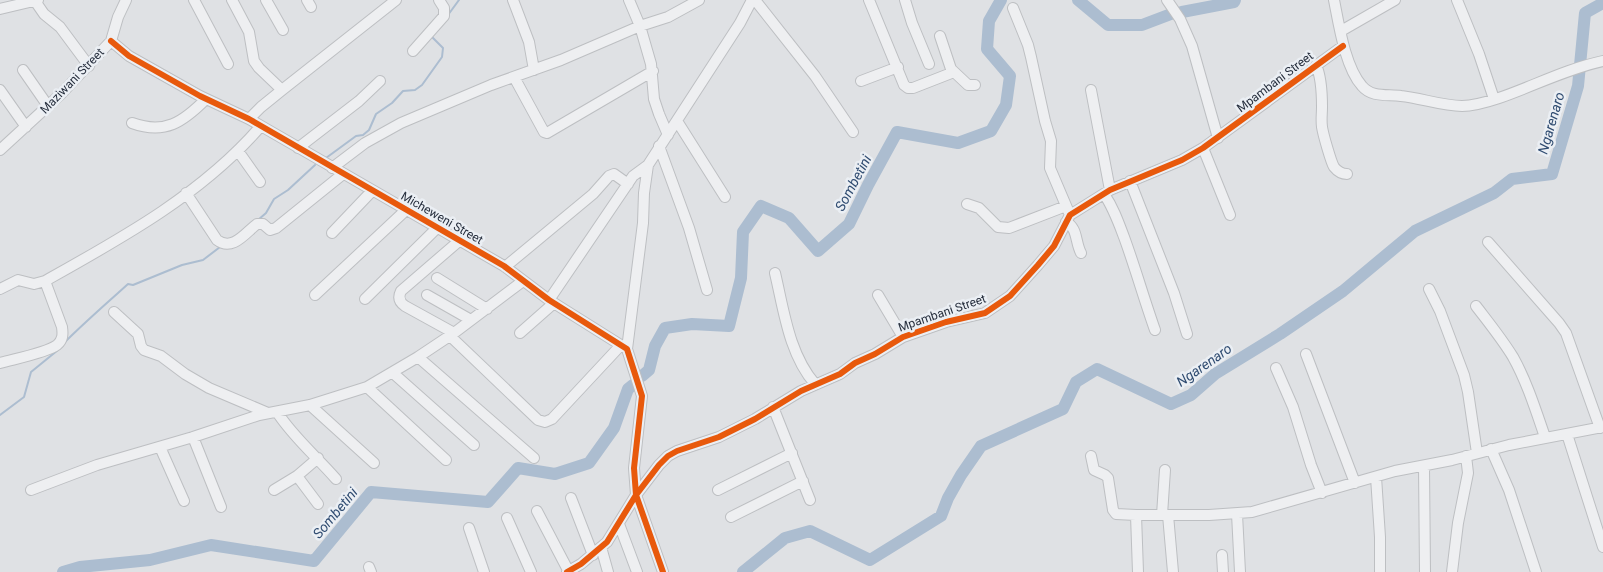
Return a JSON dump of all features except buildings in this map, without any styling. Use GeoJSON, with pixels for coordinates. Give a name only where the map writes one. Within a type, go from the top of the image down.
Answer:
{"type":"FeatureCollection","features":[{"type":"Feature","properties":{"kind":"street"},"geometry":{"type":"LineString","coordinates":[[0,9],[36,0],[44,14],[60,27],[89,66]]}},
{"type":"Feature","properties":{"kind":"street","name":"Maziwani Street"},"geometry":{"type":"LineString","coordinates":[[0,150],[89,66],[111,40],[118,17],[126,0]]}},
{"type":"Feature","properties":{"kind":"street"},"geometry":{"type":"LineString","coordinates":[[194,0],[228,64]]}},
{"type":"Feature","properties":{"kind":"street"},"geometry":{"type":"LineString","coordinates":[[232,0],[249,32],[254,61],[282,90]]}},
{"type":"Feature","properties":{"kind":"street"},"geometry":{"type":"LineString","coordinates":[[266,0],[283,30]]}},
{"type":"Feature","properties":{"kind":"street"},"geometry":{"type":"LineString","coordinates":[[249,120],[261,107],[396,0]]}},
{"type":"Feature","properties":{"kind":"street"},"geometry":{"type":"LineString","coordinates":[[413,51],[444,16],[444,8],[439,0]]}},
{"type":"Feature","properties":{"kind":"street"},"geometry":{"type":"LineString","coordinates":[[513,0],[529,42],[534,70]]}},
{"type":"Feature","properties":{"kind":"street"},"geometry":{"type":"LineString","coordinates":[[629,0],[640,26],[653,71],[654,98],[668,135]]}},
{"type":"Feature","properties":{"kind":"street"},"geometry":{"type":"LineString","coordinates":[[332,168],[364,143],[401,123],[490,85],[561,60],[640,26],[668,17],[699,0]]}},
{"type":"Feature","properties":{"kind":"street"},"geometry":{"type":"LineString","coordinates":[[459,241],[401,290],[399,297],[402,304],[452,334],[538,420],[545,422],[552,419],[624,347],[643,224],[644,193],[648,165],[753,0],[815,76],[853,132]]}},
{"type":"Feature","properties":{"kind":"street"},"geometry":{"type":"LineString","coordinates":[[869,0],[904,85],[908,88],[913,88],[954,72]]}},
{"type":"Feature","properties":{"kind":"street"},"geometry":{"type":"LineString","coordinates":[[905,0],[912,23],[929,64]]}},
{"type":"Feature","properties":{"kind":"street"},"geometry":{"type":"LineString","coordinates":[[1167,0],[1180,19],[1192,46],[1218,138]]}},
{"type":"Feature","properties":{"kind":"street"},"geometry":{"type":"LineString","coordinates":[[1334,0],[1343,46],[1361,86],[1375,94],[1400,95],[1461,106],[1474,105],[1494,100],[1572,70],[1603,61]]}},
{"type":"Feature","properties":{"kind":"street"},"geometry":{"type":"LineString","coordinates":[[1341,31],[1395,0]]}},
{"type":"Feature","properties":{"kind":"street"},"geometry":{"type":"LineString","coordinates":[[1457,0],[1479,54],[1494,100]]}},
{"type":"Feature","properties":{"kind":"street"},"geometry":{"type":"LineString","coordinates":[[1012,8],[1028,45],[1051,141],[1050,168],[1075,232],[1077,246],[1081,253]]}},
{"type":"Feature","properties":{"kind":"street"},"geometry":{"type":"LineString","coordinates":[[940,36],[954,72],[968,85],[975,85]]}},
{"type":"Feature","properties":{"kind":"street","name":"Micheweni Street"},"geometry":{"type":"LineString","coordinates":[[111,40],[129,56],[206,99],[249,120],[505,267],[551,302],[624,347]]}},
{"type":"Feature","properties":{"kind":"street","name":"Mpambani Street"},"geometry":{"type":"LineString","coordinates":[[568,572],[593,555],[601,547],[620,524],[636,495],[658,465],[668,456],[677,451],[719,437],[755,419],[801,390],[840,374],[855,363],[875,354],[903,337],[946,322],[985,313],[1000,304],[1018,289],[1054,246],[1067,214],[1107,192],[1182,160],[1203,148],[1343,46]]}},
{"type":"Feature","properties":{"kind":"street"},"geometry":{"type":"LineString","coordinates":[[1316,66],[1319,71],[1322,128],[1331,160],[1338,171],[1347,174]]}},
{"type":"Feature","properties":{"kind":"street"},"geometry":{"type":"LineString","coordinates":[[862,81],[898,67]]}},
{"type":"Feature","properties":{"kind":"street"},"geometry":{"type":"LineString","coordinates":[[23,70],[48,106]]}},
{"type":"Feature","properties":{"kind":"street"},"geometry":{"type":"LineString","coordinates":[[514,77],[544,132],[547,133],[653,71]]}},
{"type":"Feature","properties":{"kind":"street"},"geometry":{"type":"LineString","coordinates":[[298,148],[359,102],[380,81]]}},
{"type":"Feature","properties":{"kind":"street"},"geometry":{"type":"LineString","coordinates":[[0,90],[26,127]]}},
{"type":"Feature","properties":{"kind":"street"},"geometry":{"type":"LineString","coordinates":[[1091,90],[1107,192],[1135,266],[1154,330]]}},
{"type":"Feature","properties":{"kind":"street"},"geometry":{"type":"LineString","coordinates":[[132,124],[151,128],[170,125],[189,115],[206,99]]}},
{"type":"Feature","properties":{"kind":"street"},"geometry":{"type":"LineString","coordinates":[[677,121],[725,197]]}},
{"type":"Feature","properties":{"kind":"street"},"geometry":{"type":"LineString","coordinates":[[0,289],[18,280],[30,284],[45,281],[145,224],[238,151],[260,127]]}},
{"type":"Feature","properties":{"kind":"street"},"geometry":{"type":"LineString","coordinates":[[659,146],[689,228],[707,290]]}},
{"type":"Feature","properties":{"kind":"street"},"geometry":{"type":"LineString","coordinates":[[1203,148],[1230,214]]}},
{"type":"Feature","properties":{"kind":"street"},"geometry":{"type":"LineString","coordinates":[[238,151],[260,182]]}},
{"type":"Feature","properties":{"kind":"street"},"geometry":{"type":"LineString","coordinates":[[520,333],[551,302],[628,184],[639,171],[648,165]]}},
{"type":"Feature","properties":{"kind":"street"},"geometry":{"type":"LineString","coordinates":[[186,193],[223,244],[233,244],[257,224],[263,224],[270,230],[276,228],[343,174]]}},
{"type":"Feature","properties":{"kind":"street"},"geometry":{"type":"LineString","coordinates":[[505,267],[593,194],[608,176],[614,174],[628,184]]}},
{"type":"Feature","properties":{"kind":"street"},"geometry":{"type":"LineString","coordinates":[[1130,182],[1174,293],[1187,334]]}},
{"type":"Feature","properties":{"kind":"street"},"geometry":{"type":"LineString","coordinates":[[332,232],[372,191]]}},
{"type":"Feature","properties":{"kind":"street"},"geometry":{"type":"LineString","coordinates":[[967,204],[979,208],[998,227],[1009,228],[1067,214]]}},
{"type":"Feature","properties":{"kind":"street"},"geometry":{"type":"LineString","coordinates":[[315,295],[406,210]]}},
{"type":"Feature","properties":{"kind":"street"},"geometry":{"type":"LineString","coordinates":[[365,299],[438,227]]}},
{"type":"Feature","properties":{"kind":"street"},"geometry":{"type":"LineString","coordinates":[[1091,456],[1094,470],[1108,478],[1112,510],[1116,514],[1238,514],[1273,508],[1376,477],[1545,437],[1601,427],[1566,333],[1488,242]]}},
{"type":"Feature","properties":{"kind":"street"},"geometry":{"type":"LineString","coordinates":[[775,273],[796,352],[807,374],[815,384]]}},
{"type":"Feature","properties":{"kind":"street"},"geometry":{"type":"LineString","coordinates":[[437,278],[486,309]]}},
{"type":"Feature","properties":{"kind":"street"},"geometry":{"type":"LineString","coordinates":[[0,363],[50,348],[61,340],[63,334],[62,327],[45,281]]}},
{"type":"Feature","properties":{"kind":"street"},"geometry":{"type":"LineString","coordinates":[[31,490],[97,465],[193,438],[273,412],[310,405],[366,388],[393,373],[452,334],[523,281]]}},
{"type":"Feature","properties":{"kind":"street"},"geometry":{"type":"LineString","coordinates":[[1429,289],[1440,311],[1464,375],[1468,392],[1471,455],[1459,517],[1452,572]]}},
{"type":"Feature","properties":{"kind":"street"},"geometry":{"type":"LineString","coordinates":[[427,295],[471,320]]}},
{"type":"Feature","properties":{"kind":"street"},"geometry":{"type":"LineString","coordinates":[[878,295],[903,337]]}},
{"type":"Feature","properties":{"kind":"street"},"geometry":{"type":"LineString","coordinates":[[1476,306],[1497,332],[1514,358],[1545,437]]}},
{"type":"Feature","properties":{"kind":"street"},"geometry":{"type":"LineString","coordinates":[[114,312],[138,334],[144,350],[161,356],[185,374],[209,388],[273,412],[336,479]]}},
{"type":"Feature","properties":{"kind":"street"},"geometry":{"type":"LineString","coordinates":[[624,347],[631,356],[642,396],[634,468],[636,495],[663,572]]}},
{"type":"Feature","properties":{"kind":"street"},"geometry":{"type":"LineString","coordinates":[[1306,354],[1355,483]]}},
{"type":"Feature","properties":{"kind":"street"},"geometry":{"type":"LineString","coordinates":[[418,357],[534,458]]}},
{"type":"Feature","properties":{"kind":"street"},"geometry":{"type":"LineString","coordinates":[[1276,368],[1292,407],[1310,465],[1322,493]]}},
{"type":"Feature","properties":{"kind":"street"},"geometry":{"type":"LineString","coordinates":[[393,373],[474,445]]}},
{"type":"Feature","properties":{"kind":"street"},"geometry":{"type":"LineString","coordinates":[[366,388],[446,460]]}},
{"type":"Feature","properties":{"kind":"street"},"geometry":{"type":"LineString","coordinates":[[310,405],[374,464]]}},
{"type":"Feature","properties":{"kind":"street"},"geometry":{"type":"LineString","coordinates":[[773,407],[810,500]]}},
{"type":"Feature","properties":{"kind":"street"},"geometry":{"type":"LineString","coordinates":[[1567,434],[1603,547]]}},
{"type":"Feature","properties":{"kind":"street"},"geometry":{"type":"LineString","coordinates":[[193,438],[221,507]]}},
{"type":"Feature","properties":{"kind":"street"},"geometry":{"type":"LineString","coordinates":[[160,446],[184,500]]}},
{"type":"Feature","properties":{"kind":"street"},"geometry":{"type":"LineString","coordinates":[[1491,450],[1509,490],[1536,572]]}},
{"type":"Feature","properties":{"kind":"street"},"geometry":{"type":"LineString","coordinates":[[718,490],[792,453]]}},
{"type":"Feature","properties":{"kind":"street"},"geometry":{"type":"LineString","coordinates":[[274,490],[297,476],[318,458]]}},
{"type":"Feature","properties":{"kind":"street"},"geometry":{"type":"LineString","coordinates":[[1424,466],[1425,572]]}},
{"type":"Feature","properties":{"kind":"street"},"geometry":{"type":"LineString","coordinates":[[1165,470],[1165,515],[1173,572]]}},
{"type":"Feature","properties":{"kind":"street"},"geometry":{"type":"LineString","coordinates":[[297,476],[318,504]]}},
{"type":"Feature","properties":{"kind":"street"},"geometry":{"type":"LineString","coordinates":[[1376,477],[1380,572]]}},
{"type":"Feature","properties":{"kind":"street"},"geometry":{"type":"LineString","coordinates":[[731,517],[803,481]]}},
{"type":"Feature","properties":{"kind":"street"},"geometry":{"type":"LineString","coordinates":[[570,498],[593,555]]}},
{"type":"Feature","properties":{"kind":"street"},"geometry":{"type":"LineString","coordinates":[[538,512],[568,572]]}},
{"type":"Feature","properties":{"kind":"street"},"geometry":{"type":"LineString","coordinates":[[1238,514],[1240,572]]}},
{"type":"Feature","properties":{"kind":"street"},"geometry":{"type":"LineString","coordinates":[[1136,515],[1138,572]]}},
{"type":"Feature","properties":{"kind":"street"},"geometry":{"type":"LineString","coordinates":[[507,518],[531,572]]}},
{"type":"Feature","properties":{"kind":"street"},"geometry":{"type":"LineString","coordinates":[[620,524],[637,572]]}},
{"type":"Feature","properties":{"kind":"street"},"geometry":{"type":"LineString","coordinates":[[469,528],[484,572]]}},
{"type":"Feature","properties":{"kind":"street"},"geometry":{"type":"LineString","coordinates":[[601,547],[608,572]]}},
{"type":"Feature","properties":{"kind":"street"},"geometry":{"type":"LineString","coordinates":[[1222,556],[1223,572]]}},
{"type":"Feature","properties":{"kind":"waterway"},"geometry":{"type":"LineString","coordinates":[[448,15],[459,0]]}},
{"type":"Feature","properties":{"kind":"waterway","name":"Sombetini"},"geometry":{"type":"LineString","coordinates":[[642,376],[649,370],[655,346],[665,328],[692,324],[729,326],[741,278],[743,232],[761,206],[789,218],[818,251],[849,224],[897,132],[958,143],[991,131],[1006,105],[1010,76],[987,49],[989,21],[1001,0]]}},
{"type":"Feature","properties":{"kind":"waterway","name":"Sombetini"},"geometry":{"type":"LineString","coordinates":[[1078,0],[1108,25],[1142,25],[1171,14]]}},
{"type":"Feature","properties":{"kind":"waterway","name":"Sombetini"},"geometry":{"type":"LineString","coordinates":[[1182,12],[1234,2],[1235,0]]}},
{"type":"Feature","properties":{"kind":"waterway","name":"Ngarenaro"},"geometry":{"type":"LineString","coordinates":[[743,572],[785,538],[810,531],[870,560],[941,516],[948,498],[961,475],[981,446],[1063,409],[1076,382],[1097,369],[1171,404],[1191,395],[1215,374],[1280,334],[1343,291],[1415,231],[1494,193],[1512,179],[1552,174],[1578,86],[1585,13],[1603,3]]}},
{"type":"Feature","properties":{"kind":"waterway"},"geometry":{"type":"LineString","coordinates":[[326,158],[356,136],[363,135],[369,130],[376,114],[392,103],[403,91],[415,90],[422,85],[442,57],[443,48],[431,36]]}},
{"type":"Feature","properties":{"kind":"waterway"},"geometry":{"type":"LineString","coordinates":[[258,220],[266,213],[274,199],[288,190],[315,165]]}},
{"type":"Feature","properties":{"kind":"waterway"},"geometry":{"type":"LineString","coordinates":[[64,343],[128,284],[133,285],[182,265],[203,260],[220,247]]}},
{"type":"Feature","properties":{"kind":"waterway"},"geometry":{"type":"LineString","coordinates":[[0,415],[24,397],[31,372],[58,350]]}},
{"type":"Feature","properties":{"kind":"waterway","name":"Sombetini"},"geometry":{"type":"LineString","coordinates":[[63,572],[80,567],[150,560],[211,545],[314,561],[371,492],[488,502],[518,468],[555,474],[589,463],[614,428],[628,389],[633,385]]}},
{"type":"Feature","properties":{"kind":"cycle path"},"geometry":{"type":"LineString","coordinates":[[111,41],[129,56],[200,96],[249,119],[504,266],[549,300],[627,349],[642,396],[634,468],[636,495],[663,572]]}},
{"type":"Feature","properties":{"kind":"cycle path"},"geometry":{"type":"LineString","coordinates":[[567,572],[581,564],[607,542],[636,495],[668,456],[677,451],[719,437],[755,419],[801,391],[840,374],[855,363],[875,354],[903,337],[946,322],[985,313],[1010,296],[1038,265],[1054,246],[1070,215],[1110,190],[1182,160],[1203,148],[1343,46]]}}]}
